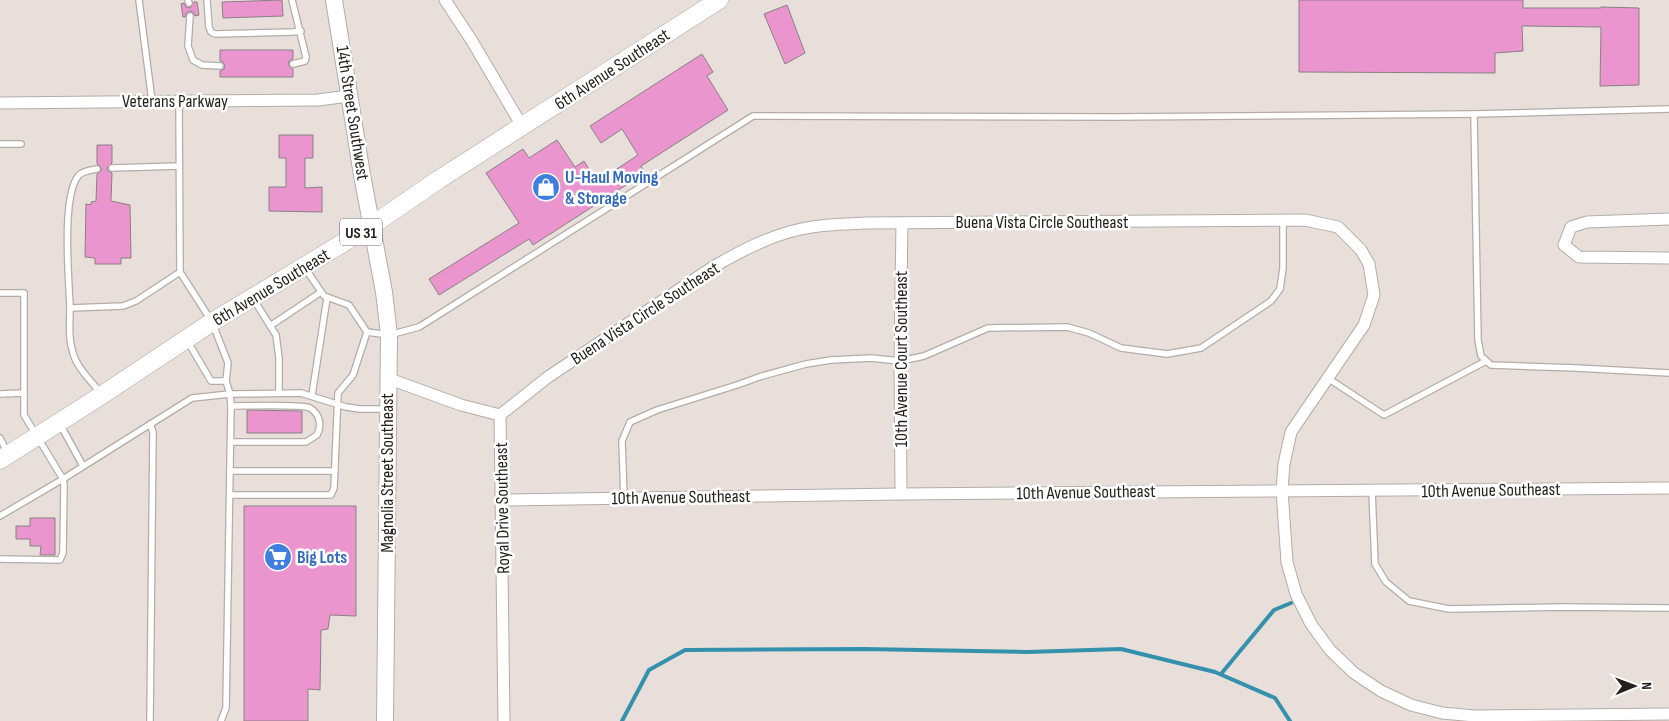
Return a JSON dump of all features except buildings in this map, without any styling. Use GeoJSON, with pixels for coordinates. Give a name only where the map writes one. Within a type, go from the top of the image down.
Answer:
{"type":"FeatureCollection","features":[{"type":"Feature","properties":{"kind":"main road","name":"6th Avenue Southeast"},"geometry":{"type":"LineString","coordinates":[[4,457],[212,322],[371,226],[522,126],[719,0]]}},
{"type":"Feature","properties":{"kind":"street","name":"14th Street Southwest"},"geometry":{"type":"LineString","coordinates":[[334,0],[371,226]]}},
{"type":"Feature","properties":{"kind":"street"},"geometry":{"type":"LineString","coordinates":[[445,0],[472,41],[522,126]]}},
{"type":"Feature","properties":{"kind":"street","name":"Veterans Parkway"},"geometry":{"type":"LineString","coordinates":[[0,103],[318,100],[349,96]]}},
{"type":"Feature","properties":{"kind":"street"},"geometry":{"type":"LineString","coordinates":[[1669,219],[1587,222],[1571,227],[1564,244],[1579,258],[1669,258]]}},
{"type":"Feature","properties":{"kind":"street","name":"Buena Vista Circle Southeast"},"geometry":{"type":"LineString","coordinates":[[500,414],[594,345],[713,267],[741,251],[771,238],[802,228],[834,224],[1305,220],[1338,227],[1361,250],[1369,264],[1374,295],[1364,325],[1329,379],[1291,432],[1284,464],[1282,490],[1288,562],[1296,594],[1311,624],[1330,650],[1354,673],[1381,691],[1411,705],[1442,713],[1475,716],[1669,714]]}},
{"type":"Feature","properties":{"kind":"street","name":"10th Avenue Court Southeast"},"geometry":{"type":"LineString","coordinates":[[901,494],[902,223]]}},
{"type":"Feature","properties":{"kind":"street","name":"Magnolia Street Southeast"},"geometry":{"type":"LineString","coordinates":[[371,226],[384,292],[389,335],[387,378],[385,721]]}},
{"type":"Feature","properties":{"kind":"street"},"geometry":{"type":"LineString","coordinates":[[387,378],[461,405],[500,414]]}},
{"type":"Feature","properties":{"kind":"street","name":"Royal Drive Southeast"},"geometry":{"type":"LineString","coordinates":[[500,414],[504,721]]}},
{"type":"Feature","properties":{"kind":"street","name":"10th Avenue Southeast"},"geometry":{"type":"LineString","coordinates":[[502,500],[1282,490],[1669,488]]}},
{"type":"Feature","properties":{"kind":"lane"},"geometry":{"type":"LineString","coordinates":[[139,0],[152,102]]}},
{"type":"Feature","properties":{"kind":"lane"},"geometry":{"type":"LineString","coordinates":[[207,0],[209,27],[211,32],[215,34],[293,32],[301,30]]}},
{"type":"Feature","properties":{"kind":"lane"},"geometry":{"type":"LineString","coordinates":[[292,0],[301,30],[306,57],[305,61],[293,64]]}},
{"type":"Feature","properties":{"kind":"lane"},"geometry":{"type":"LineString","coordinates":[[190,16],[188,46],[193,60],[202,65],[220,66]]}},
{"type":"Feature","properties":{"kind":"lane"},"geometry":{"type":"LineString","coordinates":[[178,101],[180,272],[212,322],[228,363],[226,381],[231,406],[230,495],[226,708],[222,721]]}},
{"type":"Feature","properties":{"kind":"lane"},"geometry":{"type":"LineString","coordinates":[[304,267],[327,298],[346,302],[367,332],[389,335],[419,327],[753,116],[1126,117],[1474,114],[1669,109]]}},
{"type":"Feature","properties":{"kind":"lane"},"geometry":{"type":"LineString","coordinates":[[1474,114],[1478,340],[1481,356],[1491,365],[1669,373]]}},
{"type":"Feature","properties":{"kind":"lane"},"geometry":{"type":"LineString","coordinates":[[0,144],[21,144]]}},
{"type":"Feature","properties":{"kind":"lane"},"geometry":{"type":"LineString","coordinates":[[112,168],[179,166]]}},
{"type":"Feature","properties":{"kind":"lane"},"geometry":{"type":"LineString","coordinates":[[97,169],[84,172],[78,176],[72,190],[67,238],[70,308],[69,335],[73,354],[80,368],[102,395]]}},
{"type":"Feature","properties":{"kind":"lane"},"geometry":{"type":"LineString","coordinates":[[624,498],[622,441],[630,422],[657,410],[762,376],[806,364],[831,360],[871,358],[900,361],[924,356],[988,328],[1067,327],[1089,333],[1121,348],[1167,354],[1201,348],[1271,301],[1280,289],[1283,221]]}},
{"type":"Feature","properties":{"kind":"lane"},"geometry":{"type":"LineString","coordinates":[[70,308],[123,306],[136,301],[180,272]]}},
{"type":"Feature","properties":{"kind":"lane"},"geometry":{"type":"LineString","coordinates":[[270,326],[321,292]]}},
{"type":"Feature","properties":{"kind":"lane"},"geometry":{"type":"LineString","coordinates":[[0,293],[24,293],[24,415],[63,479],[63,553],[60,560],[0,559]]}},
{"type":"Feature","properties":{"kind":"lane"},"geometry":{"type":"LineString","coordinates":[[253,298],[276,335],[279,358],[278,393]]}},
{"type":"Feature","properties":{"kind":"lane"},"geometry":{"type":"LineString","coordinates":[[312,395],[327,298]]}},
{"type":"Feature","properties":{"kind":"lane"},"geometry":{"type":"LineString","coordinates":[[230,495],[328,496],[333,492],[336,404],[340,389],[353,375],[367,332]]}},
{"type":"Feature","properties":{"kind":"lane"},"geometry":{"type":"LineString","coordinates":[[186,339],[211,381],[226,381]]}},
{"type":"Feature","properties":{"kind":"lane"},"geometry":{"type":"LineString","coordinates":[[1329,379],[1384,415],[1486,361]]}},
{"type":"Feature","properties":{"kind":"lane"},"geometry":{"type":"LineString","coordinates":[[0,394],[24,393]]}},
{"type":"Feature","properties":{"kind":"lane"},"geometry":{"type":"LineString","coordinates":[[0,516],[192,398],[230,394],[301,393],[360,409],[387,409]]}},
{"type":"Feature","properties":{"kind":"lane"},"geometry":{"type":"LineString","coordinates":[[230,442],[306,442],[317,435],[320,424],[315,413],[304,406],[231,406]]}},
{"type":"Feature","properties":{"kind":"lane"},"geometry":{"type":"LineString","coordinates":[[58,422],[83,466]]}},
{"type":"Feature","properties":{"kind":"lane"},"geometry":{"type":"LineString","coordinates":[[150,424],[153,432],[150,721]]}},
{"type":"Feature","properties":{"kind":"lane"},"geometry":{"type":"LineString","coordinates":[[0,438],[4,457]]}},
{"type":"Feature","properties":{"kind":"lane"},"geometry":{"type":"LineString","coordinates":[[230,471],[335,471]]}},
{"type":"Feature","properties":{"kind":"lane"},"geometry":{"type":"LineString","coordinates":[[1372,491],[1375,564],[1386,582],[1409,600],[1449,609],[1560,606],[1669,608]]}},
{"type":"Feature","properties":{"kind":"waterway"},"geometry":{"type":"LineString","coordinates":[[1221,674],[1274,610],[1291,603]]}},
{"type":"Feature","properties":{"kind":"waterway"},"geometry":{"type":"LineString","coordinates":[[622,721],[649,670],[685,650],[864,649],[1028,652],[1121,649],[1215,672],[1275,698],[1290,721]]}},
{"type":"Feature","properties":{"kind":"place","name":"U-Haul Moving & Storage"},"geometry":{"type":"Point","coordinates":[546,187]}},
{"type":"Feature","properties":{"kind":"place","name":"Big Lots"},"geometry":{"type":"Point","coordinates":[278,557]}}]}
